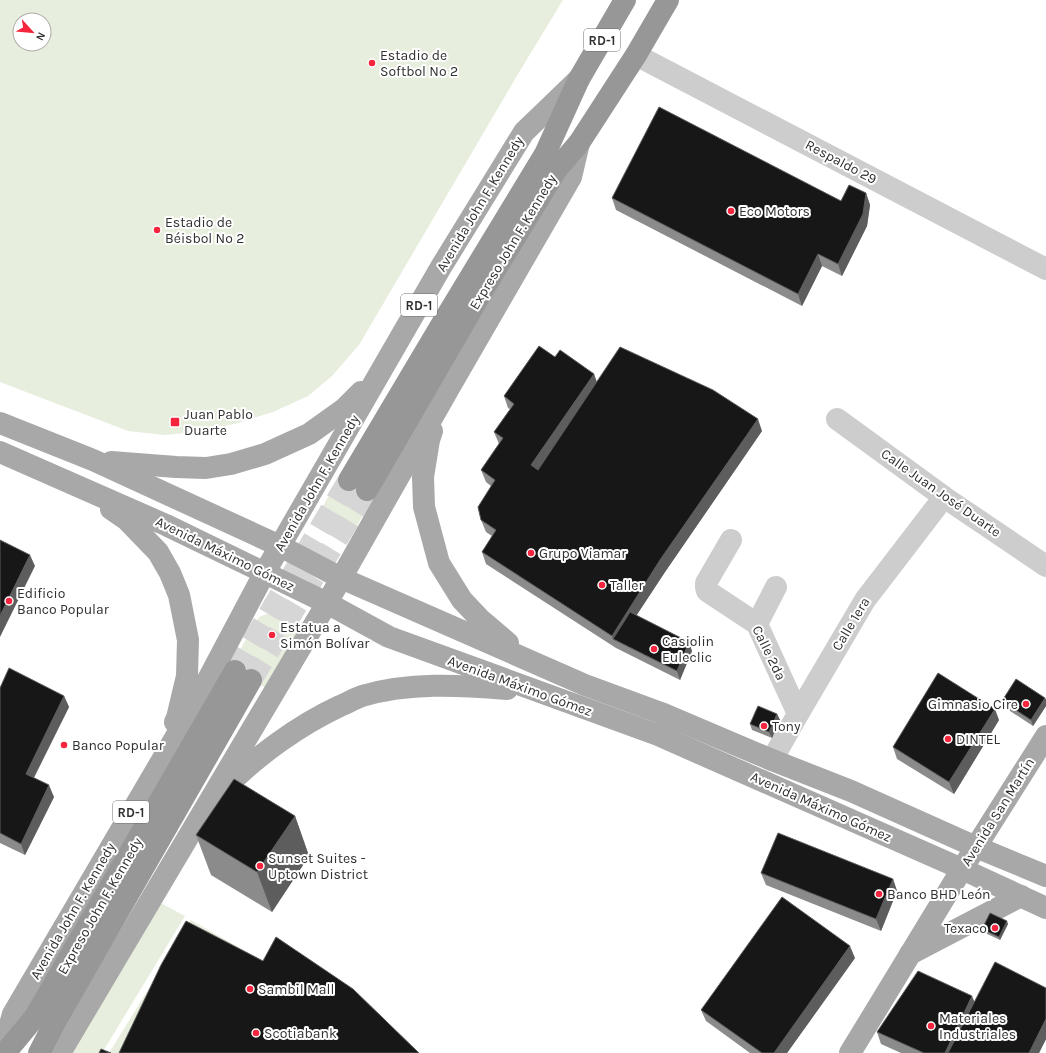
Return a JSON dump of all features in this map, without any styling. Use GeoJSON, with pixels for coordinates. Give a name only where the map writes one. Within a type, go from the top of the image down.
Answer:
{"type":"FeatureCollection","features":[{"type":"Feature","properties":{"kind":"highway","name":"Expreso John F. Kennedy"},"geometry":{"type":"LineString","coordinates":[[625,0],[578,79],[545,154],[443,322],[358,485],[499,263],[556,170],[580,143],[636,55],[668,0]]}},
{"type":"Feature","properties":{"kind":"highway","name":"Expreso John F. Kennedy"},"geometry":{"type":"LineString","coordinates":[[5,1053],[35,1017],[243,675],[39,1053]]}},
{"type":"Feature","properties":{"kind":"main road","name":"Avenida John F. Kennedy"},"geometry":{"type":"LineString","coordinates":[[2,1053],[13,1014],[195,704],[265,572],[441,267],[524,132],[578,79]]}},
{"type":"Feature","properties":{"kind":"main road","name":"RD-1"},"geometry":{"type":"LineString","coordinates":[[60,1053],[327,603],[571,178],[580,143]]}},
{"type":"Feature","properties":{"kind":"main road"},"geometry":{"type":"LineString","coordinates":[[93,460],[142,465],[206,468],[231,464],[264,454],[309,434],[344,409],[384,367]]}},
{"type":"Feature","properties":{"kind":"main road"},"geometry":{"type":"LineString","coordinates":[[450,388],[429,440],[423,477],[424,507],[439,563],[462,600],[480,619],[508,642],[539,664]]}},
{"type":"Feature","properties":{"kind":"main road","name":"Avenida Máximo Gómez"},"geometry":{"type":"LineString","coordinates":[[0,423],[93,460],[280,546],[341,578],[585,684],[661,713],[772,760],[851,791],[976,847],[1046,876]]}},
{"type":"Feature","properties":{"kind":"main road","name":"Avenida Máximo Gómez"},"geometry":{"type":"LineString","coordinates":[[0,452],[166,525],[265,572],[327,603],[388,637],[658,736],[962,869],[1046,908]]}},
{"type":"Feature","properties":{"kind":"main road"},"geometry":{"type":"LineString","coordinates":[[82,489],[126,520],[158,552],[170,572],[180,595],[188,640],[186,676],[177,718],[149,782]]}},
{"type":"Feature","properties":{"kind":"main road"},"geometry":{"type":"LineString","coordinates":[[203,812],[234,779],[266,752],[296,731],[361,696],[388,690],[430,686],[478,686],[539,692]]}},
{"type":"Feature","properties":{"kind":"main road","name":"Avenida San Martín"},"geometry":{"type":"LineString","coordinates":[[850,1053],[962,869],[1046,736]]}},
{"type":"Feature","properties":{"kind":"main road"},"geometry":{"type":"LineString","coordinates":[[910,954],[1021,896]]}},
{"type":"Feature","properties":{"kind":"street","name":"Respaldo 29"},"geometry":{"type":"LineString","coordinates":[[636,55],[1046,269]]}},
{"type":"Feature","properties":{"kind":"street","name":"Calle Juan José Duarte"},"geometry":{"type":"LineString","coordinates":[[837,419],[944,497],[1046,566]]}},
{"type":"Feature","properties":{"kind":"street","name":"Calle 1era"},"geometry":{"type":"LineString","coordinates":[[772,760],[865,600],[944,497]]}},
{"type":"Feature","properties":{"kind":"street","name":"Calle 2da"},"geometry":{"type":"LineString","coordinates":[[731,540],[706,583],[706,587],[708,591],[758,624],[798,714]]}},
{"type":"Feature","properties":{"kind":"street"},"geometry":{"type":"LineString","coordinates":[[758,624],[776,587]]}},
{"type":"Feature","properties":{"kind":"green space"},"geometry":{"type":"Polygon","coordinates":[[[0,0],[563,0],[359,345],[332,376],[308,396],[273,412],[234,424],[196,432],[164,435],[128,431],[0,382],[0,0]]]}},
{"type":"Feature","properties":{"kind":"green space"},"geometry":{"type":"Polygon","coordinates":[[[339,478],[373,498],[354,531],[339,538],[324,531],[316,518],[339,478]]]}},
{"type":"Feature","properties":{"kind":"green space"},"geometry":{"type":"Polygon","coordinates":[[[274,611],[284,613],[291,617],[296,622],[300,632],[266,688],[229,669],[259,617],[274,611]]]}},
{"type":"Feature","properties":{"kind":"green space"},"geometry":{"type":"Polygon","coordinates":[[[155,900],[185,916],[102,1053],[64,1053],[155,900]]]}},
{"type":"Feature","properties":{"kind":"green space"},"geometry":{"type":"Polygon","coordinates":[[[191,920],[263,961],[272,944],[278,947],[266,970],[126,1053],[109,1053],[191,920]]]}},
{"type":"Feature","properties":{"kind":"building","name":"Eco Motors"},"geometry":{"type":"Polygon","coordinates":[[[659,107],[841,201],[849,185],[866,193],[863,214],[838,264],[818,254],[798,294],[612,198],[659,107]]]}},
{"type":"Feature","properties":{"kind":"building"},"geometry":{"type":"Polygon","coordinates":[[[539,346],[555,357],[560,350],[594,374],[531,465],[538,470],[620,347],[713,390],[758,419],[660,560],[612,636],[482,552],[496,530],[481,520],[478,507],[495,480],[481,470],[503,438],[494,432],[514,404],[504,396],[539,346]]]}},
{"type":"Feature","properties":{"kind":"building"},"geometry":{"type":"Polygon","coordinates":[[[0,540],[30,555],[0,616],[0,540]]]}},
{"type":"Feature","properties":{"kind":"building","name":"Casiolin Euleclic"},"geometry":{"type":"Polygon","coordinates":[[[630,612],[689,642],[677,671],[613,639],[630,612]]]}},
{"type":"Feature","properties":{"kind":"building"},"geometry":{"type":"Polygon","coordinates":[[[9,668],[64,696],[26,774],[49,785],[21,844],[0,833],[0,688],[9,668]]]}},
{"type":"Feature","properties":{"kind":"building","name":"DINTEL"},"geometry":{"type":"Polygon","coordinates":[[[938,673],[995,709],[949,782],[893,747],[938,673]]]}},
{"type":"Feature","properties":{"kind":"building","name":"Gimnasio Cire"},"geometry":{"type":"Polygon","coordinates":[[[1016,679],[1045,698],[1031,720],[1002,701],[1016,679]]]}},
{"type":"Feature","properties":{"kind":"building"},"geometry":{"type":"Polygon","coordinates":[[[758,706],[777,714],[769,732],[750,724],[758,706]]]}},
{"type":"Feature","properties":{"kind":"building"},"geometry":{"type":"Polygon","coordinates":[[[234,779],[295,816],[257,872],[196,835],[234,779]]]}},
{"type":"Feature","properties":{"kind":"building"},"geometry":{"type":"Polygon","coordinates":[[[778,833],[893,879],[876,919],[761,873],[778,833]]]}},
{"type":"Feature","properties":{"kind":"building"},"geometry":{"type":"Polygon","coordinates":[[[782,897],[850,946],[774,1053],[762,1053],[701,1010],[782,897]]]}},
{"type":"Feature","properties":{"kind":"building","name":"Texaco"},"geometry":{"type":"Polygon","coordinates":[[[990,913],[1007,921],[999,937],[982,929],[990,913]]]}},
{"type":"Feature","properties":{"kind":"building","name":"Sambil Mall"},"geometry":{"type":"Polygon","coordinates":[[[186,921],[263,961],[276,937],[353,989],[419,1053],[119,1053],[161,965],[186,921]]]}},
{"type":"Feature","properties":{"kind":"building"},"geometry":{"type":"Polygon","coordinates":[[[995,962],[1046,988],[1046,1019],[1029,1053],[948,1053],[995,962]]]}},
{"type":"Feature","properties":{"kind":"building","name":"Materiales Industriales"},"geometry":{"type":"Polygon","coordinates":[[[918,971],[972,996],[945,1053],[924,1053],[877,1032],[918,971]]]}},
{"type":"Feature","properties":{"kind":"building"},"geometry":{"type":"Polygon","coordinates":[[[101,1049],[111,1053],[99,1053],[101,1049]]]}},
{"type":"Feature","properties":{"kind":"tunnel"},"geometry":{"type":"LineString","coordinates":[[235,671],[349,480]]}},
{"type":"Feature","properties":{"kind":"tunnel"},"geometry":{"type":"LineString","coordinates":[[251,680],[367,490]]}},
{"type":"Feature","properties":{"kind":"place","name":"Estadio de Softbol Nº 2"},"geometry":{"type":"Point","coordinates":[372,63]}},
{"type":"Feature","properties":{"kind":"place","name":"Eco Motors"},"geometry":{"type":"Point","coordinates":[731,211]}},
{"type":"Feature","properties":{"kind":"place","name":"Estadio de Béisbol Nº 2"},"geometry":{"type":"Point","coordinates":[157,230]}},
{"type":"Feature","properties":{"kind":"place","name":"Juan Pablo Duarte"},"geometry":{"type":"Point","coordinates":[175,422]}},
{"type":"Feature","properties":{"kind":"place","name":"Grupo Viamar"},"geometry":{"type":"Point","coordinates":[531,553]}},
{"type":"Feature","properties":{"kind":"place","name":"Taller"},"geometry":{"type":"Point","coordinates":[602,585]}},
{"type":"Feature","properties":{"kind":"place","name":"Edificio Banco Popular"},"geometry":{"type":"Point","coordinates":[9,601]}},
{"type":"Feature","properties":{"kind":"place","name":"Estatua a Simón Bolívar"},"geometry":{"type":"Point","coordinates":[272,635]}},
{"type":"Feature","properties":{"kind":"place","name":"Casiolin Euleclic"},"geometry":{"type":"Point","coordinates":[654,649]}},
{"type":"Feature","properties":{"kind":"place","name":"Gimnasio Cire"},"geometry":{"type":"Point","coordinates":[1026,704]}},
{"type":"Feature","properties":{"kind":"place","name":"Tony"},"geometry":{"type":"Point","coordinates":[764,726]}},
{"type":"Feature","properties":{"kind":"place","name":"DINTEL"},"geometry":{"type":"Point","coordinates":[948,739]}},
{"type":"Feature","properties":{"kind":"place","name":"Banco Popular"},"geometry":{"type":"Point","coordinates":[64,745]}},
{"type":"Feature","properties":{"kind":"place","name":"Sunset Suites - Uptown District"},"geometry":{"type":"Point","coordinates":[260,866]}},
{"type":"Feature","properties":{"kind":"place","name":"Banco BHD León"},"geometry":{"type":"Point","coordinates":[879,894]}},
{"type":"Feature","properties":{"kind":"place","name":"Texaco"},"geometry":{"type":"Point","coordinates":[995,928]}},
{"type":"Feature","properties":{"kind":"place","name":"Sambil Mall"},"geometry":{"type":"Point","coordinates":[250,989]}},
{"type":"Feature","properties":{"kind":"place","name":"Materiales Industriales"},"geometry":{"type":"Point","coordinates":[931,1026]}},
{"type":"Feature","properties":{"kind":"place","name":"Scotiabank"},"geometry":{"type":"Point","coordinates":[256,1033]}}]}
